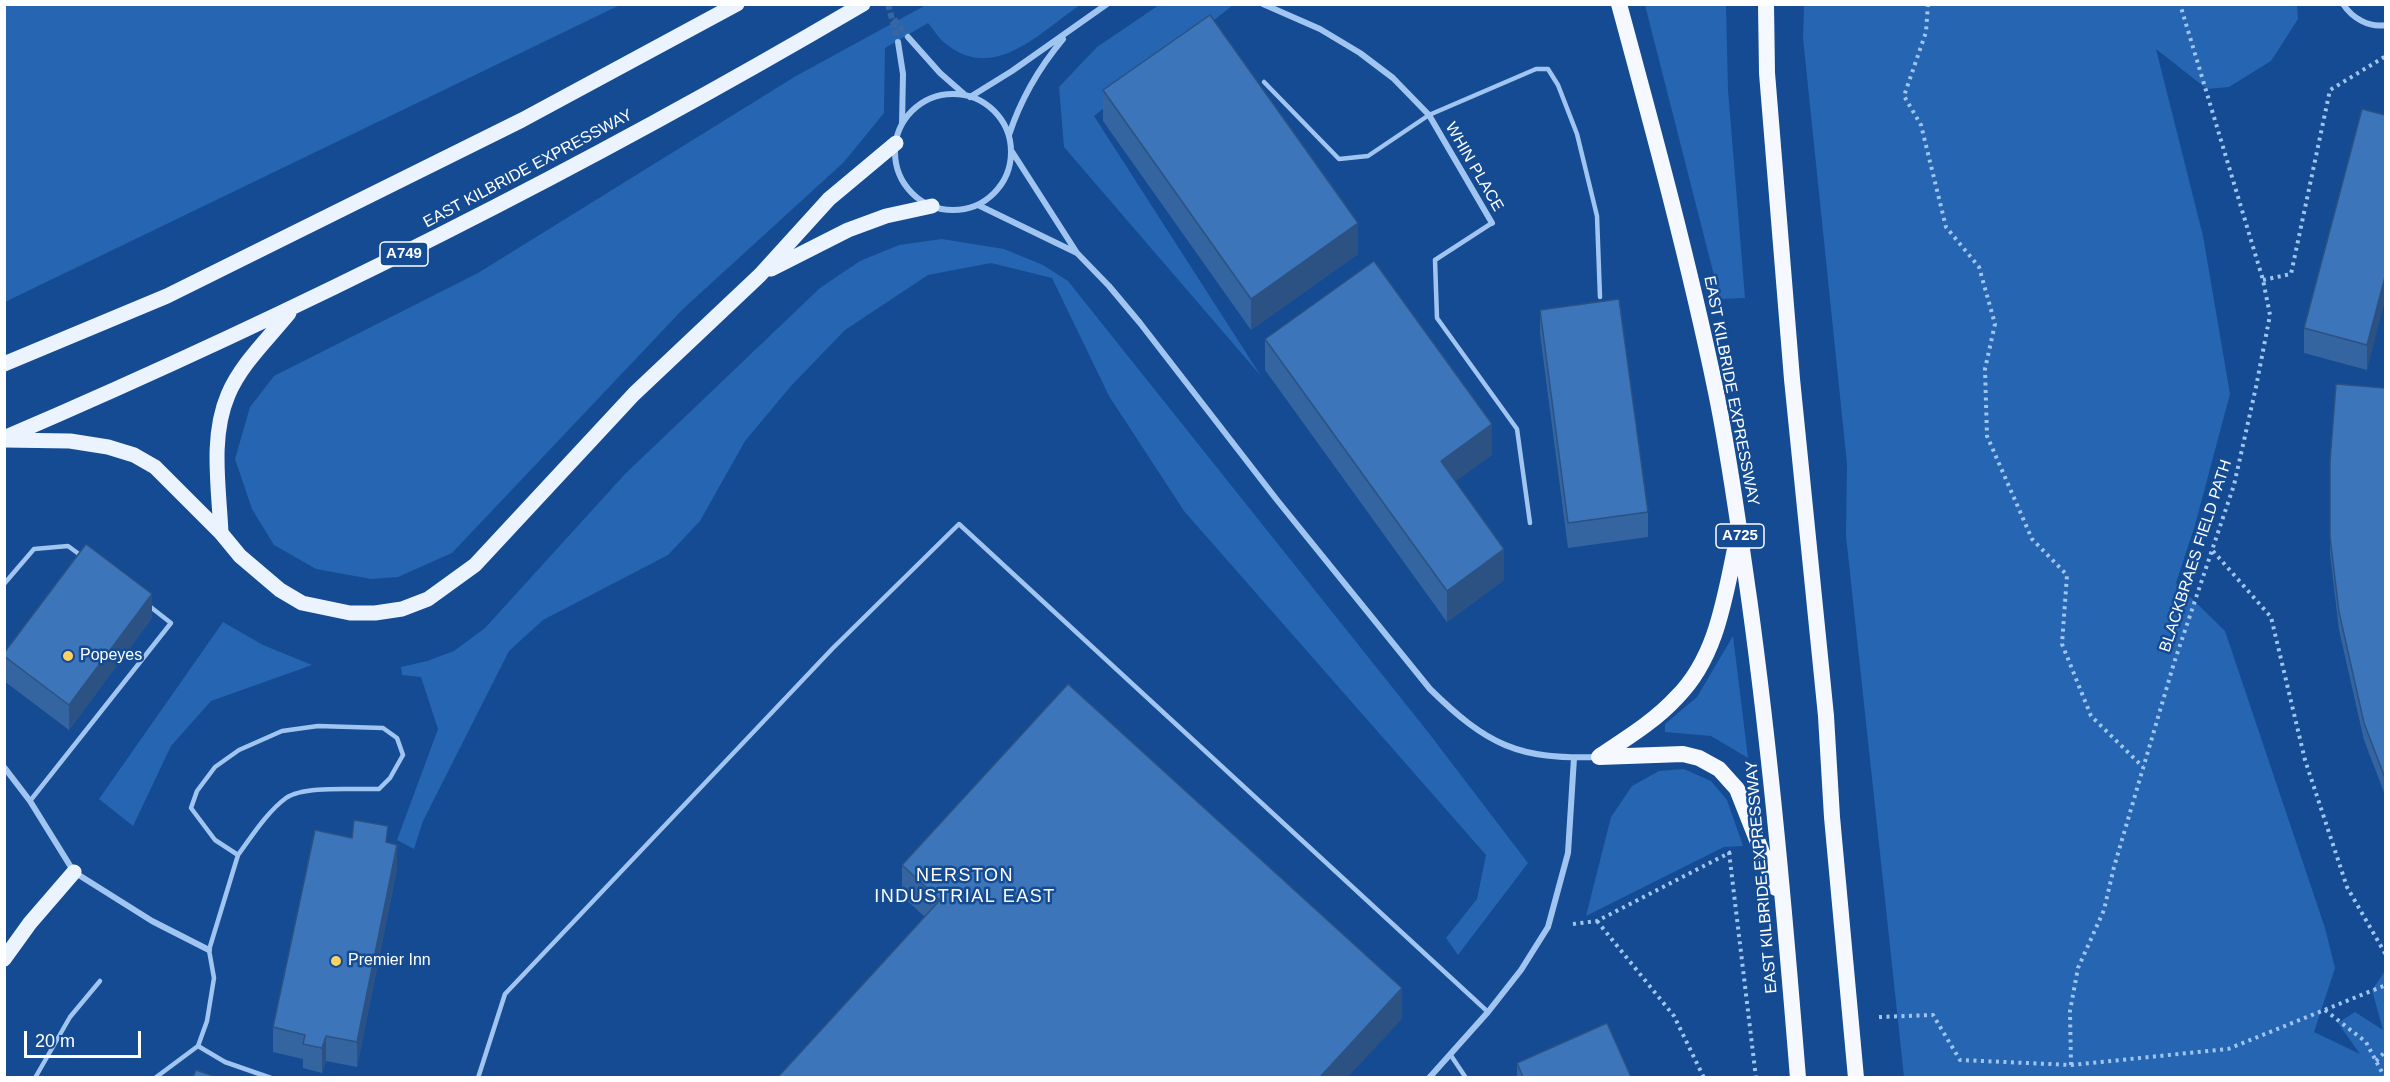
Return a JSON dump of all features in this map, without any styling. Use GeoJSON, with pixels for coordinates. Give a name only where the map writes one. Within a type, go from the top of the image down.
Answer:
{"type":"FeatureCollection","features":[{"type":"Feature","properties":{"kind":"highway","name":"EAST KILBRIDE EXPRESSWAY"},"geometry":{"type":"LineString","coordinates":[[1619,4],[1686,252],[1716,395],[1739,529],[1761,685],[1786,918],[1798,1077]]}},
{"type":"Feature","properties":{"kind":"highway"},"geometry":{"type":"LineString","coordinates":[[1766,4],[1767,73],[1792,379],[1826,716],[1832,817],[1856,1077]]}},
{"type":"Feature","properties":{"kind":"highway"},"geometry":{"type":"LineString","coordinates":[[1599,757],[1644,727],[1678,697],[1699,670],[1718,622],[1739,529]]}},
{"type":"Feature","properties":{"kind":"highway"},"geometry":{"type":"LineString","coordinates":[[1599,757],[1683,754],[1699,758],[1719,769],[1737,789],[1767,862],[1786,918]]}},
{"type":"Feature","properties":{"kind":"main road"},"geometry":{"type":"LineString","coordinates":[[4,364],[167,296],[522,120],[737,4]]}},
{"type":"Feature","properties":{"kind":"main road","name":"EAST KILBRIDE EXPRESSWAY"},"geometry":{"type":"LineString","coordinates":[[4,439],[140,380],[293,309],[525,193],[791,47],[863,4]]}},
{"type":"Feature","properties":{"kind":"main road"},"geometry":{"type":"LineString","coordinates":[[4,439],[70,441],[108,447],[134,455],[155,467],[260,575],[302,603],[350,613],[375,613],[402,609],[428,599],[475,566],[634,394],[760,275],[829,199],[896,143]]}},
{"type":"Feature","properties":{"kind":"main road"},"geometry":{"type":"LineString","coordinates":[[760,275],[848,230],[886,216],[932,206]]}},
{"type":"Feature","properties":{"kind":"main road"},"geometry":{"type":"LineString","coordinates":[[221,533],[219,427],[228,395],[242,370],[293,309]]}},
{"type":"Feature","properties":{"kind":"main road"},"geometry":{"type":"LineString","coordinates":[[4,959],[30,922],[74,872]]}},
{"type":"Feature","properties":{"kind":"street"},"geometry":{"type":"LineString","coordinates":[[967,96],[1012,72],[1107,4]]}},
{"type":"Feature","properties":{"kind":"street","name":"WHIN PLACE"},"geometry":{"type":"LineString","coordinates":[[1263,4],[1320,29],[1360,53],[1393,78],[1429,115],[1492,223]]}},
{"type":"Feature","properties":{"kind":"street"},"geometry":{"type":"LineString","coordinates":[[2343,4],[2350,15],[2376,26],[2385,25]]}},
{"type":"Feature","properties":{"kind":"street"},"geometry":{"type":"LineString","coordinates":[[1009,135],[1034,77],[1069,31]]}},
{"type":"Feature","properties":{"kind":"street"},"geometry":{"type":"LineString","coordinates":[[908,37],[940,73],[967,96]]}},
{"type":"Feature","properties":{"kind":"street"},"geometry":{"type":"LineString","coordinates":[[898,42],[903,74],[902,125],[896,143],[896,163],[903,181],[915,196],[932,206],[947,210],[963,209],[978,204],[992,195],[1003,182],[1010,167],[1009,135],[994,110],[981,101],[967,96],[948,94],[931,98],[915,109],[902,125]]}},
{"type":"Feature","properties":{"kind":"street"},"geometry":{"type":"LineString","coordinates":[[1011,150],[1077,253],[1140,323],[1277,500],[1430,689],[1459,717],[1484,735],[1513,749],[1546,756],[1599,757]]}},
{"type":"Feature","properties":{"kind":"street"},"geometry":{"type":"LineString","coordinates":[[978,204],[1077,253]]}},
{"type":"Feature","properties":{"kind":"street"},"geometry":{"type":"LineString","coordinates":[[1429,1077],[1488,1012],[1521,970],[1548,927],[1568,853],[1574,758]]}},
{"type":"Feature","properties":{"kind":"street"},"geometry":{"type":"LineString","coordinates":[[4,767],[30,801],[74,872],[152,921],[209,950]]}},
{"type":"Feature","properties":{"kind":"lane"},"geometry":{"type":"LineString","coordinates":[[1264,82],[1339,159],[1368,156],[1429,115],[1536,69],[1548,69],[1558,85],[1577,134],[1597,216],[1600,297]]}},
{"type":"Feature","properties":{"kind":"lane","name":"WHIN PLACE"},"geometry":{"type":"LineString","coordinates":[[1492,223],[1435,260],[1437,318],[1517,429],[1530,523]]}},
{"type":"Feature","properties":{"kind":"lane"},"geometry":{"type":"LineString","coordinates":[[478,1077],[505,994],[833,648],[959,524],[1488,1012]]}},
{"type":"Feature","properties":{"kind":"lane"},"geometry":{"type":"LineString","coordinates":[[4,584],[34,549],[68,546],[87,560]]}},
{"type":"Feature","properties":{"kind":"lane"},"geometry":{"type":"LineString","coordinates":[[30,801],[171,622],[143,602]]}},
{"type":"Feature","properties":{"kind":"lane"},"geometry":{"type":"LineString","coordinates":[[155,1077],[198,1046],[207,1021],[214,978],[209,950],[237,855],[268,816],[288,796],[311,789],[379,789],[390,778],[403,756],[397,738],[383,728],[318,726],[282,731],[239,750],[215,767],[197,791],[191,808],[215,840],[237,855]]}},
{"type":"Feature","properties":{"kind":"lane"},"geometry":{"type":"LineString","coordinates":[[35,1077],[70,1017],[100,981]]}},
{"type":"Feature","properties":{"kind":"lane"},"geometry":{"type":"LineString","coordinates":[[198,1046],[225,1062],[271,1077]]}},
{"type":"Feature","properties":{"kind":"lane"},"geometry":{"type":"LineString","coordinates":[[1450,1054],[1466,1077]]}},
{"type":"Feature","properties":{"kind":"path"},"geometry":{"type":"LineString","coordinates":[[1928,4],[1926,32],[1904,96],[1921,125],[1946,227],[1979,267],[1995,324],[1985,369],[1987,436],[2032,539],[2067,575],[2062,644],[2091,716],[2143,767]]}},
{"type":"Feature","properties":{"kind":"path","name":"BLACKBRAES FIELD PATH"},"geometry":{"type":"LineString","coordinates":[[2071,1065],[2070,1011],[2078,968],[2104,910],[2174,663],[2234,486],[2270,315],[2263,280],[2180,4]]}},
{"type":"Feature","properties":{"kind":"path"},"geometry":{"type":"LineString","coordinates":[[2263,280],[2291,274],[2330,90],[2385,56]]}},
{"type":"Feature","properties":{"kind":"path"},"geometry":{"type":"LineString","coordinates":[[2212,550],[2271,617],[2305,760],[2347,887],[2385,955]]}},
{"type":"Feature","properties":{"kind":"path"},"geometry":{"type":"LineString","coordinates":[[1729,852],[1756,1077]]}},
{"type":"Feature","properties":{"kind":"path"},"geometry":{"type":"LineString","coordinates":[[1548,927],[1597,921],[1729,852],[1767,862]]}},
{"type":"Feature","properties":{"kind":"path"},"geometry":{"type":"LineString","coordinates":[[1597,921],[1674,1016],[1704,1077]]}},
{"type":"Feature","properties":{"kind":"path"},"geometry":{"type":"LineString","coordinates":[[1851,1019],[1933,1015],[1960,1060],[2071,1065],[2228,1049],[2385,985]]}},
{"type":"Feature","properties":{"kind":"path"},"geometry":{"type":"LineString","coordinates":[[2324,1010],[2366,1042],[2385,1077]]}},
{"type":"Feature","properties":{"kind":"path"},"geometry":{"type":"LineString","coordinates":[[2376,1062],[2385,1051]]}},
{"type":"Feature","properties":{"kind":"shaded area"},"geometry":{"type":"Polygon","coordinates":[[[5,4],[620,5],[5,302],[5,4]]]}},
{"type":"Feature","properties":{"kind":"shaded area"},"geometry":{"type":"Polygon","coordinates":[[[926,5],[1080,5],[1033,39],[999,56],[982,58],[964,55],[943,42],[928,23],[885,48],[884,113],[844,162],[683,309],[452,553],[398,577],[371,579],[316,569],[274,545],[252,509],[235,459],[250,407],[274,376],[478,273],[796,76],[926,5]]]}},
{"type":"Feature","properties":{"kind":"shaded area"},"geometry":{"type":"Polygon","coordinates":[[[1159,5],[1233,5],[1094,116],[1261,376],[1064,147],[1059,87],[1097,47],[1159,5]]]}},
{"type":"Feature","properties":{"kind":"shaded area"},"geometry":{"type":"Polygon","coordinates":[[[1645,5],[1726,5],[1728,90],[1745,298],[1720,299],[1645,5]]]}},
{"type":"Feature","properties":{"kind":"shaded area"},"geometry":{"type":"Polygon","coordinates":[[[1804,5],[2297,5],[2298,19],[2271,61],[2229,87],[2207,89],[2156,49],[2203,236],[2230,394],[2195,525],[2176,583],[2225,631],[2325,928],[2335,968],[2314,1032],[2360,1054],[2338,1023],[2355,1012],[2383,1030],[2372,990],[2385,971],[2385,1077],[1904,1077],[1846,536],[1847,464],[1803,38],[1804,5]]]}},
{"type":"Feature","properties":{"kind":"shaded area"},"geometry":{"type":"Polygon","coordinates":[[[942,239],[1004,249],[1043,265],[1068,281],[1428,732],[1528,863],[1458,955],[1446,938],[1477,899],[1486,855],[1184,511],[1109,396],[1052,278],[991,263],[928,275],[845,330],[791,386],[745,441],[700,521],[668,555],[543,620],[509,651],[423,821],[414,849],[397,840],[438,729],[421,677],[402,675],[401,667],[454,651],[485,628],[625,474],[820,288],[860,261],[899,245],[942,239]]]}},
{"type":"Feature","properties":{"kind":"shaded area"},"geometry":{"type":"Polygon","coordinates":[[[223,622],[263,645],[312,665],[211,701],[171,746],[133,826],[99,799],[223,622]]]}},
{"type":"Feature","properties":{"kind":"shaded area"},"geometry":{"type":"Polygon","coordinates":[[[1733,636],[1748,758],[1711,736],[1665,732],[1665,724],[1697,697],[1733,636]]]}},
{"type":"Feature","properties":{"kind":"shaded area"},"geometry":{"type":"Polygon","coordinates":[[[1684,769],[1711,781],[1727,800],[1743,846],[1724,847],[1586,916],[1611,817],[1632,786],[1659,771],[1684,769]]]}},
{"type":"Feature","properties":{"kind":"building"},"geometry":{"type":"Polygon","coordinates":[[[1210,15],[1358,223],[1251,299],[1103,90],[1210,15]]]}},
{"type":"Feature","properties":{"kind":"building"},"geometry":{"type":"Polygon","coordinates":[[[2362,109],[2385,115],[2385,277],[2367,345],[2304,328],[2362,109]]]}},
{"type":"Feature","properties":{"kind":"building"},"geometry":{"type":"Polygon","coordinates":[[[1374,261],[1492,424],[1441,461],[1504,549],[1447,591],[1265,339],[1374,261]]]}},
{"type":"Feature","properties":{"kind":"building"},"geometry":{"type":"Polygon","coordinates":[[[1619,299],[1648,512],[1568,523],[1540,310],[1619,299]]]}},
{"type":"Feature","properties":{"kind":"building"},"geometry":{"type":"Polygon","coordinates":[[[2336,384],[2385,388],[2385,778],[2364,723],[2339,612],[2330,537],[2330,461],[2336,384]]]}},
{"type":"Feature","properties":{"kind":"building"},"geometry":{"type":"Polygon","coordinates":[[[86,544],[152,594],[69,705],[4,656],[4,653],[86,544]]]}},
{"type":"Feature","properties":{"kind":"building"},"geometry":{"type":"Polygon","coordinates":[[[1068,684],[1402,988],[1320,1077],[778,1077],[940,900],[902,865],[1068,684]]]}},
{"type":"Feature","properties":{"kind":"building","name":"Premier Inn"},"geometry":{"type":"Polygon","coordinates":[[[354,820],[388,826],[386,842],[397,845],[357,1042],[326,1036],[322,1048],[303,1044],[305,1035],[273,1027],[315,830],[352,838],[354,820]]]}},
{"type":"Feature","properties":{"kind":"building"},"geometry":{"type":"Polygon","coordinates":[[[1607,1023],[1631,1077],[1523,1077],[1517,1063],[1607,1023]]]}},
{"type":"Feature","properties":{"kind":"building"},"geometry":{"type":"Polygon","coordinates":[[[196,1070],[216,1077],[193,1077],[196,1070]]]}},
{"type":"Feature","properties":{"kind":"tunnel"},"geometry":{"type":"LineString","coordinates":[[888,4],[898,42]]}},
{"type":"Feature","properties":{"kind":"tunnel"},"geometry":{"type":"LineString","coordinates":[[894,19],[908,37]]}},
{"type":"Feature","properties":{"kind":"place","name":"Popeyes"},"geometry":{"type":"Point","coordinates":[68,656]}},
{"type":"Feature","properties":{"kind":"place","name":"Premier Inn"},"geometry":{"type":"Point","coordinates":[336,961]}},
{"type":"Feature","properties":{"kind":"district","name":"NERSTON INDUSTRIAL EAST"},"geometry":{"type":"Point","coordinates":[965,886]}}]}
